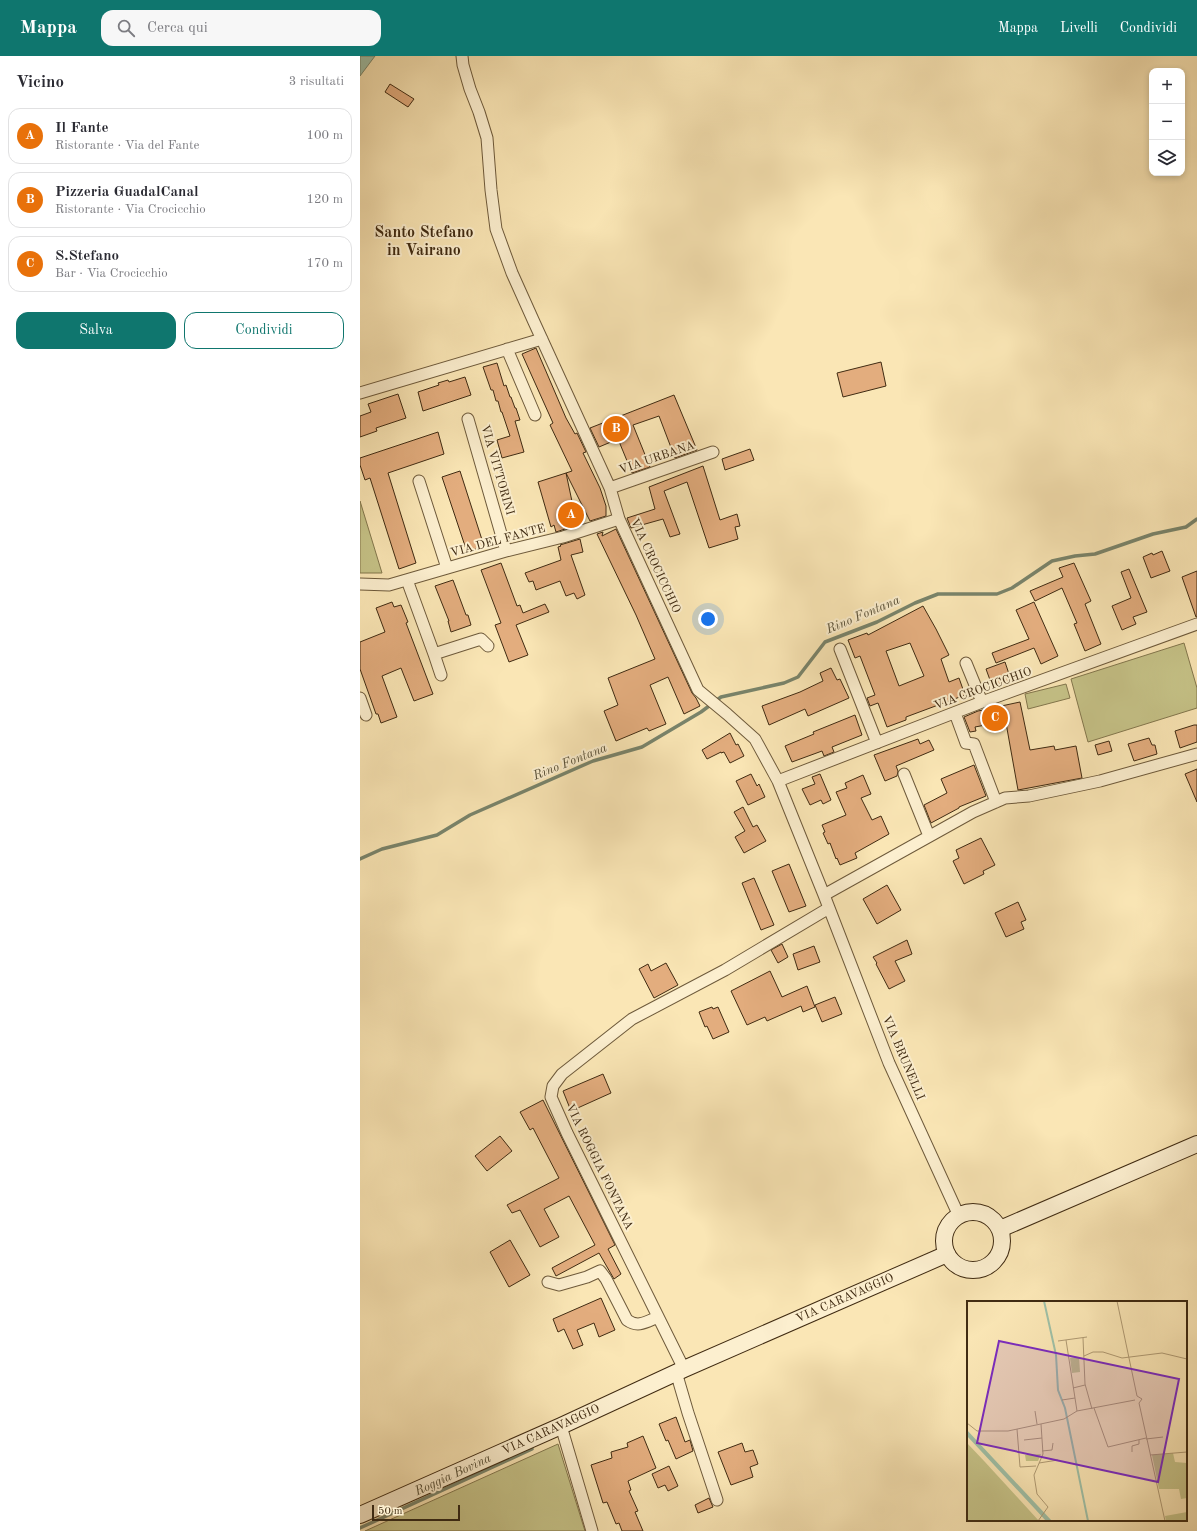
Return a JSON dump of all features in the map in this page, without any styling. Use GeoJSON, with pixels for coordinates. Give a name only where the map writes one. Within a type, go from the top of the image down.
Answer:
{"type":"FeatureCollection","features":[{"type":"Feature","properties":{"kind":"street","name":"VIA CROCICCHIO"},"geometry":{"type":"LineString","coordinates":[[462,56],[470,89],[487,138],[496,229],[512,273],[610,488],[619,519],[698,690],[755,739],[778,781],[829,908]]}},
{"type":"Feature","properties":{"kind":"street"},"geometry":{"type":"LineString","coordinates":[[360,393],[542,339]]}},
{"type":"Feature","properties":{"kind":"street"},"geometry":{"type":"LineString","coordinates":[[507,349],[535,415]]}},
{"type":"Feature","properties":{"kind":"street","name":"VIA VITTORINI"},"geometry":{"type":"LineString","coordinates":[[468,419],[506,551]]}},
{"type":"Feature","properties":{"kind":"street","name":"VIA URBANA"},"geometry":{"type":"LineString","coordinates":[[610,488],[713,452]]}},
{"type":"Feature","properties":{"kind":"street"},"geometry":{"type":"LineString","coordinates":[[418,481],[447,568]]}},
{"type":"Feature","properties":{"kind":"street","name":"VIA DEL FANTE"},"geometry":{"type":"LineString","coordinates":[[360,584],[387,586],[506,551],[564,537],[619,519]]}},
{"type":"Feature","properties":{"kind":"street"},"geometry":{"type":"LineString","coordinates":[[407,580],[441,675]]}},
{"type":"Feature","properties":{"kind":"street","name":"VIA CROCICCHIO"},"geometry":{"type":"LineString","coordinates":[[778,781],[982,702],[1197,624]]}},
{"type":"Feature","properties":{"kind":"street"},"geometry":{"type":"LineString","coordinates":[[434,654],[481,639],[488,646]]}},
{"type":"Feature","properties":{"kind":"street"},"geometry":{"type":"LineString","coordinates":[[840,649],[877,743]]}},
{"type":"Feature","properties":{"kind":"street"},"geometry":{"type":"LineString","coordinates":[[966,663],[982,702]]}},
{"type":"Feature","properties":{"kind":"street"},"geometry":{"type":"LineString","coordinates":[[360,698],[366,715]]}},
{"type":"Feature","properties":{"kind":"street"},"geometry":{"type":"LineString","coordinates":[[955,713],[966,743],[974,744],[996,802]]}},
{"type":"Feature","properties":{"kind":"street"},"geometry":{"type":"LineString","coordinates":[[824,895],[973,812],[1005,798],[1029,796],[1100,781],[1197,754]]}},
{"type":"Feature","properties":{"kind":"street"},"geometry":{"type":"LineString","coordinates":[[904,774],[929,836]]}},
{"type":"Feature","properties":{"kind":"street","name":"VIA BRUNELLI"},"geometry":{"type":"LineString","coordinates":[[829,908],[889,1064],[959,1216]]}},
{"type":"Feature","properties":{"kind":"street","name":"VIA ROGGIA FONTANA"},"geometry":{"type":"LineString","coordinates":[[680,1370],[658,1317],[567,1133],[551,1097],[553,1086],[562,1074],[632,1019],[725,970],[829,908]]}},
{"type":"Feature","properties":{"kind":"street"},"geometry":{"type":"LineString","coordinates":[[1000,1230],[1197,1144]]}},
{"type":"Feature","properties":{"kind":"street"},"geometry":{"type":"LineString","coordinates":[[968,1212],[978,1212],[987,1215],[995,1221],[1000,1230],[1002,1239],[1001,1249],[997,1258],[990,1265],[981,1269],[971,1270],[961,1268],[953,1262],[947,1254],[944,1237],[950,1225],[959,1216],[968,1212]]}},
{"type":"Feature","properties":{"kind":"street","name":"VIA CARAVAGGIO"},"geometry":{"type":"LineString","coordinates":[[360,1515],[561,1426],[680,1370],[947,1254]]}},
{"type":"Feature","properties":{"kind":"street"},"geometry":{"type":"LineString","coordinates":[[548,1282],[559,1285],[587,1277],[600,1271],[606,1279],[626,1320],[633,1324],[642,1324],[658,1317]]}},
{"type":"Feature","properties":{"kind":"street"},"geometry":{"type":"LineString","coordinates":[[680,1370],[688,1413],[717,1500]]}},
{"type":"Feature","properties":{"kind":"street"},"geometry":{"type":"LineString","coordinates":[[561,1426],[592,1531]]}},
{"type":"Feature","properties":{"kind":"shaded area"},"geometry":{"type":"Polygon","coordinates":[[[360,56],[375,56],[360,76],[360,56]]]}},
{"type":"Feature","properties":{"kind":"shaded area"},"geometry":{"type":"Polygon","coordinates":[[[360,501],[382,573],[360,573],[360,501]]]}},
{"type":"Feature","properties":{"kind":"shaded area"},"geometry":{"type":"Polygon","coordinates":[[[1184,643],[1197,688],[1197,708],[1088,742],[1071,679],[1184,643]]]}},
{"type":"Feature","properties":{"kind":"shaded area"},"geometry":{"type":"Polygon","coordinates":[[[1066,684],[1070,698],[1028,709],[1025,694],[1066,684]]]}},
{"type":"Feature","properties":{"kind":"shaded area"},"geometry":{"type":"Polygon","coordinates":[[[558,1444],[585,1531],[365,1531],[558,1444]]]}},
{"type":"Feature","properties":{"kind":"building"},"geometry":{"type":"Polygon","coordinates":[[[390,84],[414,99],[408,107],[385,92],[390,84]]]}},
{"type":"Feature","properties":{"kind":"building"},"geometry":{"type":"Polygon","coordinates":[[[536,348],[566,418],[575,434],[577,433],[586,452],[583,453],[600,488],[606,506],[606,516],[590,521],[566,473],[572,471],[550,425],[553,423],[522,354],[536,348]]]}},
{"type":"Feature","properties":{"kind":"building"},"geometry":{"type":"Polygon","coordinates":[[[881,362],[886,386],[843,397],[837,373],[881,362]]]}},
{"type":"Feature","properties":{"kind":"building"},"geometry":{"type":"Polygon","coordinates":[[[497,363],[504,386],[506,385],[520,420],[515,421],[524,452],[502,458],[497,440],[510,436],[498,401],[496,401],[493,390],[491,390],[483,367],[497,363]]]}},
{"type":"Feature","properties":{"kind":"building"},"geometry":{"type":"Polygon","coordinates":[[[465,377],[471,395],[423,411],[418,392],[439,385],[438,383],[448,380],[449,382],[465,377]]]}},
{"type":"Feature","properties":{"kind":"building"},"geometry":{"type":"Polygon","coordinates":[[[398,394],[406,418],[376,428],[377,431],[360,437],[360,416],[371,412],[368,404],[398,394]]]}},
{"type":"Feature","properties":{"kind":"building"},"geometry":{"type":"Polygon","coordinates":[[[674,395],[697,450],[675,458],[659,416],[633,425],[650,467],[632,473],[618,439],[599,447],[590,428],[674,395]]]}},
{"type":"Feature","properties":{"kind":"building"},"geometry":{"type":"Polygon","coordinates":[[[438,432],[444,454],[388,473],[416,563],[399,569],[370,478],[365,480],[360,465],[360,458],[438,432]]]}},
{"type":"Feature","properties":{"kind":"building"},"geometry":{"type":"Polygon","coordinates":[[[750,449],[754,460],[725,470],[722,459],[750,449]]]}},
{"type":"Feature","properties":{"kind":"building"},"geometry":{"type":"Polygon","coordinates":[[[703,466],[720,520],[737,514],[740,526],[735,527],[738,539],[709,548],[687,482],[664,491],[680,534],[670,537],[663,519],[631,528],[627,518],[655,509],[649,487],[703,466]]]}},
{"type":"Feature","properties":{"kind":"building"},"geometry":{"type":"Polygon","coordinates":[[[460,471],[484,546],[467,552],[442,477],[460,471]]]}},
{"type":"Feature","properties":{"kind":"building"},"geometry":{"type":"Polygon","coordinates":[[[566,473],[577,525],[556,532],[554,525],[551,527],[538,482],[566,473]]]}},
{"type":"Feature","properties":{"kind":"building"},"geometry":{"type":"Polygon","coordinates":[[[616,529],[692,693],[700,706],[684,714],[668,677],[650,685],[666,724],[649,731],[647,728],[616,741],[604,711],[618,705],[608,678],[655,659],[636,615],[597,534],[603,532],[602,536],[616,529]]]}},
{"type":"Feature","properties":{"kind":"building"},"geometry":{"type":"Polygon","coordinates":[[[580,539],[583,552],[571,555],[585,595],[577,599],[574,593],[566,596],[560,581],[536,590],[533,581],[529,582],[525,573],[561,560],[558,547],[580,539]]]}},
{"type":"Feature","properties":{"kind":"building"},"geometry":{"type":"Polygon","coordinates":[[[1162,551],[1170,571],[1151,578],[1143,557],[1162,551]]]}},
{"type":"Feature","properties":{"kind":"building"},"geometry":{"type":"Polygon","coordinates":[[[501,563],[517,606],[520,605],[523,613],[545,604],[549,612],[516,625],[528,655],[509,662],[495,625],[501,623],[481,570],[501,563]]]}},
{"type":"Feature","properties":{"kind":"building"},"geometry":{"type":"Polygon","coordinates":[[[1074,563],[1091,601],[1085,604],[1101,644],[1085,651],[1074,624],[1077,623],[1062,588],[1035,601],[1030,591],[1063,577],[1059,568],[1074,563]]]}},
{"type":"Feature","properties":{"kind":"building"},"geometry":{"type":"Polygon","coordinates":[[[1129,569],[1147,612],[1133,617],[1136,624],[1122,630],[1112,606],[1131,598],[1121,572],[1129,569]]]}},
{"type":"Feature","properties":{"kind":"building"},"geometry":{"type":"Polygon","coordinates":[[[1197,571],[1197,617],[1196,617],[1182,577],[1197,571]]]}},
{"type":"Feature","properties":{"kind":"building"},"geometry":{"type":"Polygon","coordinates":[[[453,580],[471,625],[451,632],[449,621],[435,586],[453,580]]]}},
{"type":"Feature","properties":{"kind":"building"},"geometry":{"type":"Polygon","coordinates":[[[392,602],[394,607],[401,605],[408,622],[406,623],[433,694],[414,701],[401,668],[382,676],[397,717],[381,723],[378,714],[376,714],[360,669],[360,642],[385,632],[376,608],[392,602]]]}},
{"type":"Feature","properties":{"kind":"building"},"geometry":{"type":"Polygon","coordinates":[[[1034,602],[1058,656],[1041,664],[1034,648],[996,663],[992,653],[1029,639],[1016,610],[1034,602]]]}},
{"type":"Feature","properties":{"kind":"building"},"geometry":{"type":"Polygon","coordinates":[[[923,606],[949,655],[941,659],[949,682],[959,678],[965,695],[906,717],[906,720],[887,727],[878,703],[870,706],[867,698],[875,695],[860,656],[855,658],[848,640],[867,633],[868,635],[923,606]],[[910,643],[886,651],[899,686],[924,676],[910,643]]]}},
{"type":"Feature","properties":{"kind":"building"},"geometry":{"type":"Polygon","coordinates":[[[1005,662],[1011,680],[994,686],[986,669],[1005,662]]]}},
{"type":"Feature","properties":{"kind":"building"},"geometry":{"type":"Polygon","coordinates":[[[831,668],[837,680],[840,679],[849,698],[808,716],[805,709],[769,725],[762,706],[800,692],[823,681],[820,673],[831,668]]]}},
{"type":"Feature","properties":{"kind":"building"},"geometry":{"type":"Polygon","coordinates":[[[1020,702],[1030,750],[1054,746],[1055,750],[1076,746],[1082,778],[1018,790],[1006,723],[996,725],[996,723],[975,727],[976,731],[970,732],[964,717],[978,711],[1020,702]]]}},
{"type":"Feature","properties":{"kind":"building"},"geometry":{"type":"Polygon","coordinates":[[[855,715],[862,735],[832,747],[834,752],[824,756],[822,751],[792,762],[785,746],[814,734],[813,732],[855,715]]]}},
{"type":"Feature","properties":{"kind":"building"},"geometry":{"type":"Polygon","coordinates":[[[1197,725],[1197,742],[1180,748],[1175,731],[1197,725]]]}},
{"type":"Feature","properties":{"kind":"building"},"geometry":{"type":"Polygon","coordinates":[[[730,733],[744,756],[730,763],[724,752],[721,752],[707,759],[702,750],[730,733]]]}},
{"type":"Feature","properties":{"kind":"building"},"geometry":{"type":"Polygon","coordinates":[[[1149,738],[1152,745],[1155,745],[1157,754],[1134,761],[1128,744],[1149,738]]]}},
{"type":"Feature","properties":{"kind":"building"},"geometry":{"type":"Polygon","coordinates":[[[918,739],[920,744],[929,740],[934,750],[896,766],[898,771],[897,776],[885,781],[874,755],[918,739]]]}},
{"type":"Feature","properties":{"kind":"building"},"geometry":{"type":"Polygon","coordinates":[[[1109,741],[1112,751],[1098,755],[1095,745],[1109,741]]]}},
{"type":"Feature","properties":{"kind":"building"},"geometry":{"type":"Polygon","coordinates":[[[974,765],[986,796],[959,807],[931,823],[924,805],[947,793],[941,779],[974,765]]]}},
{"type":"Feature","properties":{"kind":"building"},"geometry":{"type":"Polygon","coordinates":[[[1197,769],[1197,802],[1185,774],[1197,769]]]}},
{"type":"Feature","properties":{"kind":"building"},"geometry":{"type":"Polygon","coordinates":[[[751,774],[757,786],[759,784],[765,797],[748,805],[736,781],[751,774]]]}},
{"type":"Feature","properties":{"kind":"building"},"geometry":{"type":"Polygon","coordinates":[[[820,774],[831,800],[823,804],[821,800],[810,805],[802,789],[815,784],[812,777],[820,774]]]}},
{"type":"Feature","properties":{"kind":"building"},"geometry":{"type":"Polygon","coordinates":[[[863,775],[871,794],[861,798],[872,820],[881,816],[889,834],[855,853],[857,858],[840,865],[830,843],[828,844],[823,833],[825,832],[822,825],[846,815],[836,792],[847,788],[845,783],[863,775]]]}},
{"type":"Feature","properties":{"kind":"building"},"geometry":{"type":"Polygon","coordinates":[[[743,807],[753,827],[757,825],[766,841],[744,853],[735,837],[745,831],[734,812],[743,807]]]}},
{"type":"Feature","properties":{"kind":"building"},"geometry":{"type":"Polygon","coordinates":[[[981,838],[995,865],[983,871],[984,874],[964,884],[953,861],[959,858],[956,850],[981,838]]]}},
{"type":"Feature","properties":{"kind":"building"},"geometry":{"type":"Polygon","coordinates":[[[789,864],[806,906],[789,912],[772,871],[789,864]]]}},
{"type":"Feature","properties":{"kind":"building"},"geometry":{"type":"Polygon","coordinates":[[[754,878],[774,925],[761,930],[742,883],[754,878]]]}},
{"type":"Feature","properties":{"kind":"building"},"geometry":{"type":"Polygon","coordinates":[[[887,885],[901,910],[877,924],[863,899],[887,885]]]}},
{"type":"Feature","properties":{"kind":"building"},"geometry":{"type":"Polygon","coordinates":[[[1018,902],[1026,920],[1021,922],[1024,929],[1006,937],[995,913],[1018,902]]]}},
{"type":"Feature","properties":{"kind":"building"},"geometry":{"type":"Polygon","coordinates":[[[907,940],[912,954],[895,961],[905,981],[889,989],[873,957],[907,940]]]}},
{"type":"Feature","properties":{"kind":"building"},"geometry":{"type":"Polygon","coordinates":[[[782,944],[788,957],[778,963],[771,950],[782,944]]]}},
{"type":"Feature","properties":{"kind":"building"},"geometry":{"type":"Polygon","coordinates":[[[814,946],[820,962],[798,970],[793,954],[814,946]]]}},
{"type":"Feature","properties":{"kind":"building"},"geometry":{"type":"Polygon","coordinates":[[[666,963],[678,985],[654,998],[639,969],[648,964],[651,971],[666,963]]]}},
{"type":"Feature","properties":{"kind":"building"},"geometry":{"type":"Polygon","coordinates":[[[770,971],[782,997],[807,986],[815,1007],[803,1012],[801,1006],[767,1021],[765,1017],[747,1025],[731,991],[770,971]]]}},
{"type":"Feature","properties":{"kind":"building"},"geometry":{"type":"Polygon","coordinates":[[[835,997],[842,1014],[822,1022],[815,1005],[835,997]]]}},
{"type":"Feature","properties":{"kind":"building"},"geometry":{"type":"Polygon","coordinates":[[[712,1007],[713,1009],[718,1007],[729,1032],[713,1039],[707,1026],[705,1027],[699,1012],[712,1007]]]}},
{"type":"Feature","properties":{"kind":"building"},"geometry":{"type":"Polygon","coordinates":[[[603,1074],[611,1093],[571,1111],[563,1091],[603,1074]]]}},
{"type":"Feature","properties":{"kind":"building"},"geometry":{"type":"Polygon","coordinates":[[[543,1100],[615,1245],[608,1249],[621,1274],[614,1279],[599,1253],[556,1276],[552,1268],[595,1245],[569,1196],[544,1209],[559,1237],[540,1247],[520,1210],[512,1213],[507,1205],[559,1178],[533,1128],[530,1130],[520,1112],[543,1100]]]}},
{"type":"Feature","properties":{"kind":"building"},"geometry":{"type":"Polygon","coordinates":[[[500,1136],[512,1151],[487,1171],[475,1156],[500,1136]]]}},
{"type":"Feature","properties":{"kind":"building"},"geometry":{"type":"Polygon","coordinates":[[[510,1240],[530,1275],[509,1287],[490,1252],[510,1240]]]}},
{"type":"Feature","properties":{"kind":"building"},"geometry":{"type":"Polygon","coordinates":[[[601,1298],[615,1330],[599,1337],[594,1323],[577,1330],[583,1345],[573,1349],[564,1329],[558,1332],[553,1319],[601,1298]]]}},
{"type":"Feature","properties":{"kind":"building"},"geometry":{"type":"Polygon","coordinates":[[[676,1417],[685,1442],[690,1440],[693,1451],[676,1459],[659,1424],[676,1417]]]}},
{"type":"Feature","properties":{"kind":"building"},"geometry":{"type":"Polygon","coordinates":[[[643,1436],[656,1468],[628,1481],[631,1490],[629,1491],[638,1511],[635,1512],[643,1531],[622,1531],[619,1523],[616,1524],[607,1502],[603,1503],[591,1465],[612,1458],[611,1452],[628,1447],[627,1443],[643,1436]]]}},
{"type":"Feature","properties":{"kind":"building"},"geometry":{"type":"Polygon","coordinates":[[[742,1443],[745,1452],[753,1450],[758,1464],[750,1467],[753,1477],[731,1485],[718,1452],[742,1443]]]}},
{"type":"Feature","properties":{"kind":"building"},"geometry":{"type":"Polygon","coordinates":[[[669,1466],[678,1486],[668,1491],[665,1485],[658,1488],[652,1474],[669,1466]]]}},
{"type":"Feature","properties":{"kind":"building"},"geometry":{"type":"Polygon","coordinates":[[[709,1498],[713,1507],[698,1513],[695,1505],[709,1498]]]}},
{"type":"Feature","properties":{"kind":"waterway","name":"Rino Fontana"},"geometry":{"type":"LineString","coordinates":[[360,859],[382,849],[437,835],[470,815],[593,761],[642,747],[701,712],[721,697],[784,683],[798,677],[825,642],[877,622],[915,603],[938,594],[997,594],[1012,588],[1052,561],[1075,556],[1095,554],[1153,534],[1186,527],[1197,519]]}},
{"type":"Feature","properties":{"kind":"waterway","name":"Roggia Bovina"},"geometry":{"type":"LineString","coordinates":[[360,1528],[532,1449]]}},
{"type":"Feature","properties":{"kind":"place","name":"Pizzeria GuadalCanal"},"geometry":{"type":"Point","coordinates":[616,429]}},
{"type":"Feature","properties":{"kind":"place","name":"Il Fante"},"geometry":{"type":"Point","coordinates":[571,515]}},
{"type":"Feature","properties":{"kind":"place","name":"S.Stefano"},"geometry":{"type":"Point","coordinates":[995,718]}},
{"type":"Feature","properties":{"kind":"district","name":"Santo Stefano in Vairano"},"geometry":{"type":"Point","coordinates":[424,242]}}]}
